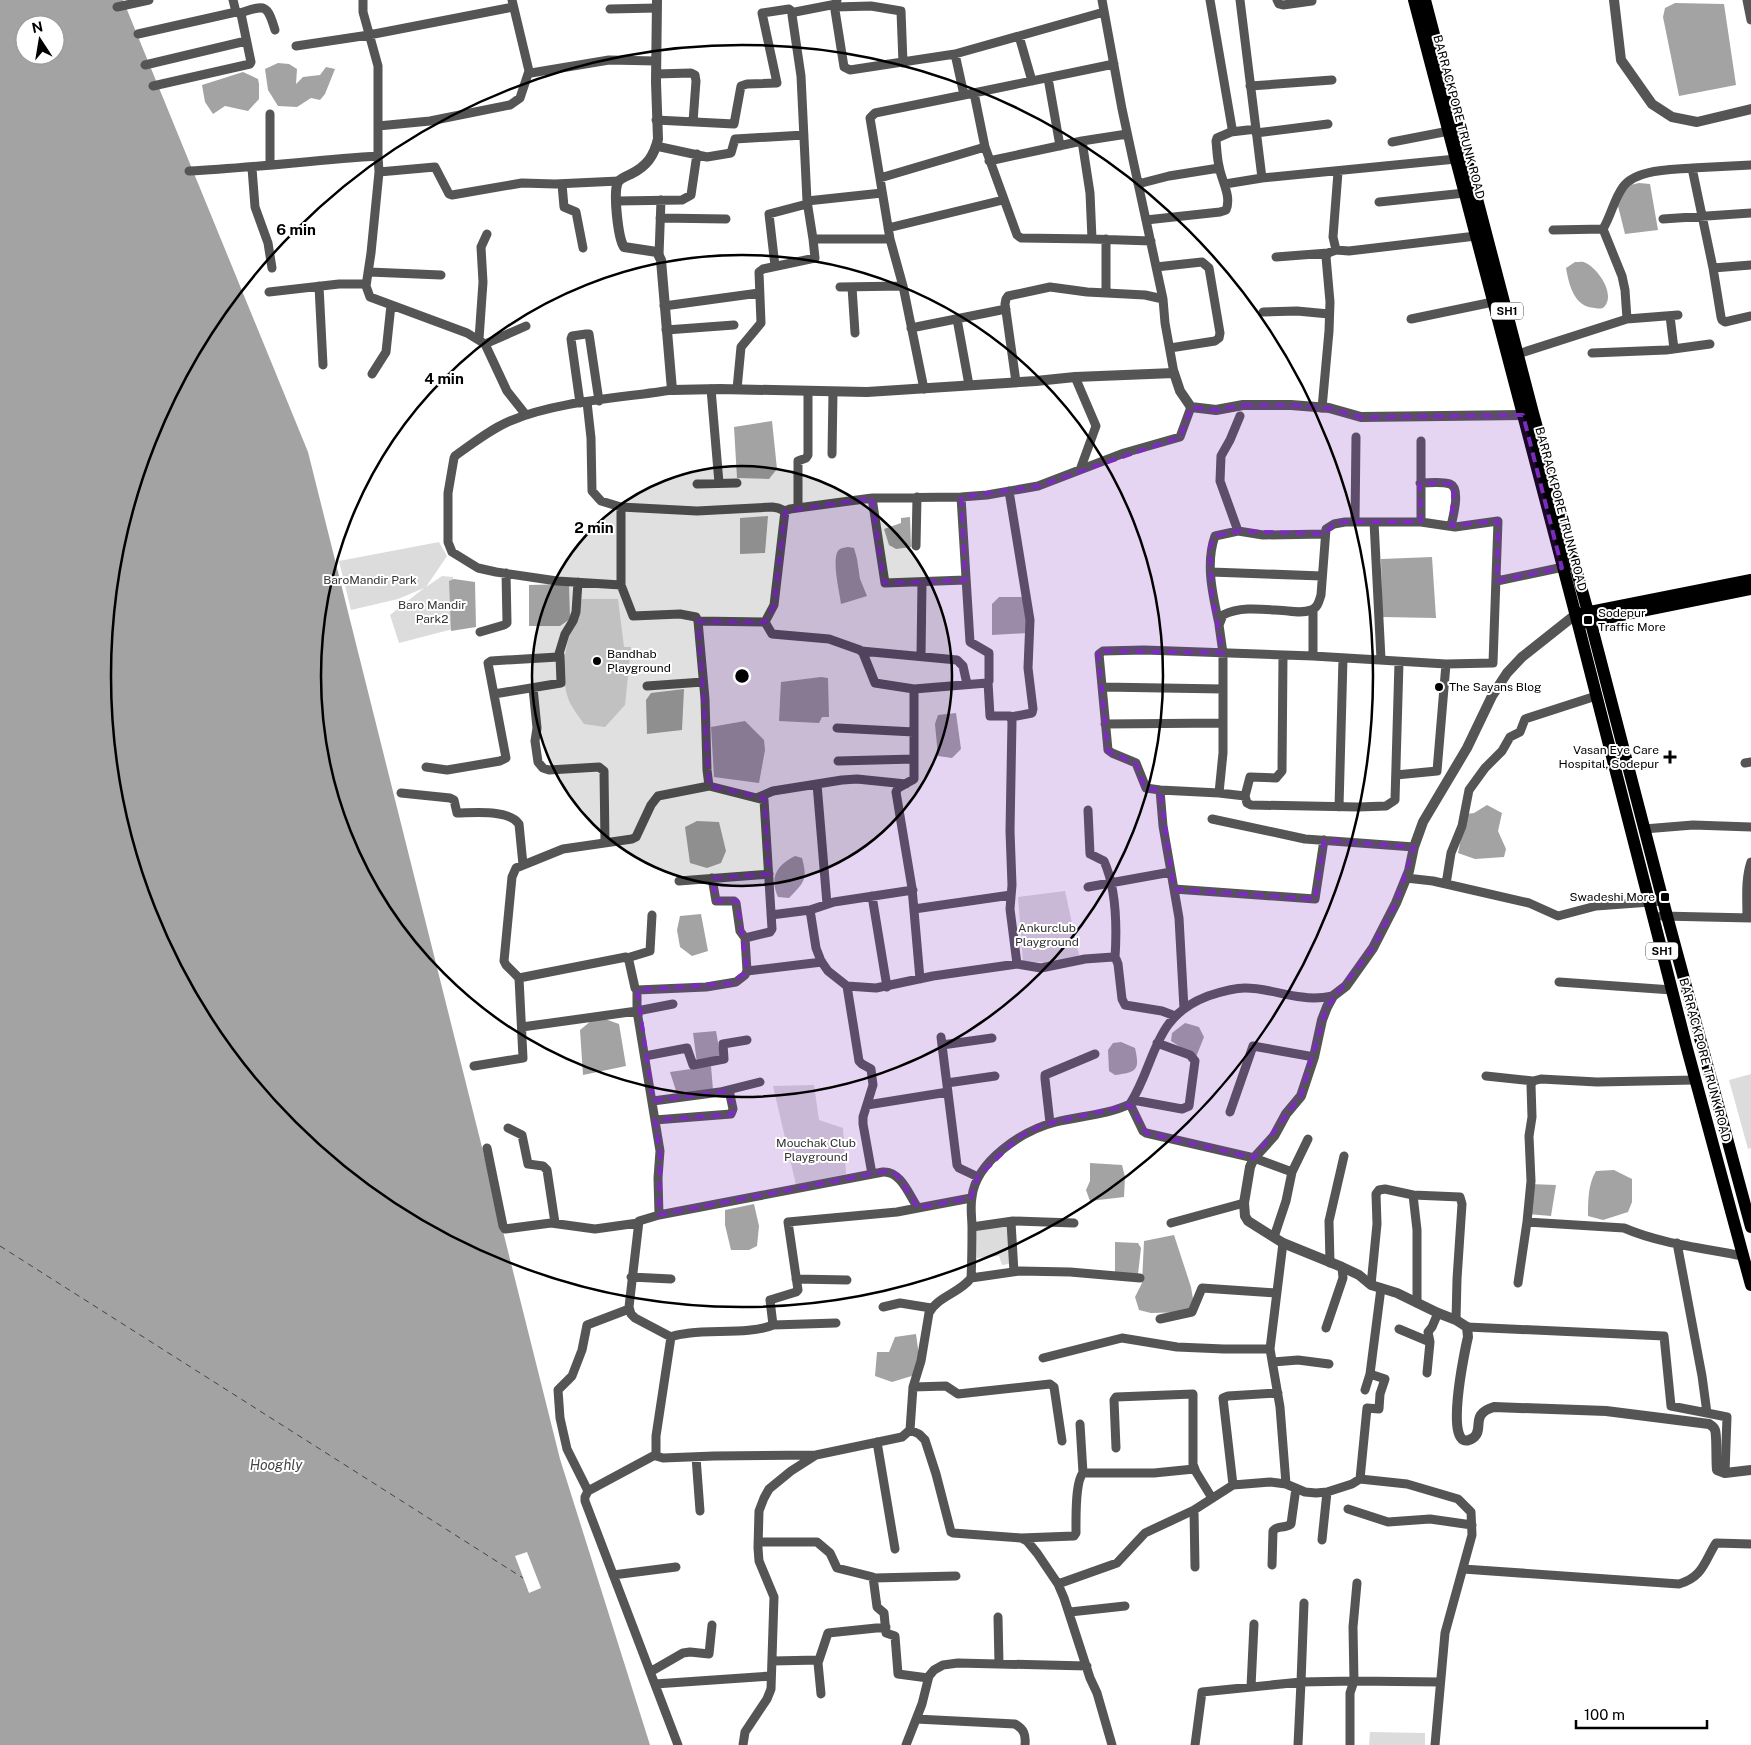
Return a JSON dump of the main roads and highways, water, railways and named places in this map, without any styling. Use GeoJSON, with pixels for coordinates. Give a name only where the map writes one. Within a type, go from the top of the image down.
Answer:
{"type":"FeatureCollection","features":[{"type":"Feature","properties":{"kind":"main road","name":"BARRACKPORE TRUNK ROAD"},"geometry":{"type":"LineString","coordinates":[[1414,0],[1523,415],[1568,566]]}},
{"type":"Feature","properties":{"kind":"main road","name":"BARRACKPORE TRUNK ROAD"},"geometry":{"type":"LineString","coordinates":[[1425,0],[1518,354],[1568,566],[1596,696],[1695,1080],[1751,1285]]}},
{"type":"Feature","properties":{"kind":"main road"},"geometry":{"type":"LineString","coordinates":[[1580,619],[1751,580]]}},
{"type":"Feature","properties":{"kind":"main road"},"geometry":{"type":"LineString","coordinates":[[1580,619],[1751,589]]}},
{"type":"Feature","properties":{"kind":"main road","name":"BARRACKPORE TRUNK ROAD"},"geometry":{"type":"LineString","coordinates":[[1580,619],[1644,829],[1750,1223]]}},
{"type":"Feature","properties":{"kind":"water","name":"Hooghly"},"geometry":{"type":"Polygon","coordinates":[[[0,0],[123,0],[308,452],[560,1459],[650,1745],[0,1745],[0,0]]]}},
{"type":"Feature","properties":{"kind":"water"},"geometry":{"type":"Polygon","coordinates":[[[1675,3],[1724,4],[1736,85],[1679,96],[1663,17],[1665,8],[1675,3]]]}},
{"type":"Feature","properties":{"kind":"water"},"geometry":{"type":"Polygon","coordinates":[[[278,63],[289,64],[297,69],[296,84],[303,77],[320,75],[326,67],[335,69],[325,94],[320,100],[311,98],[297,107],[278,106],[268,90],[265,69],[278,63]]]}},
{"type":"Feature","properties":{"kind":"water"},"geometry":{"type":"Polygon","coordinates":[[[243,72],[258,79],[259,99],[248,111],[225,106],[213,114],[205,102],[202,85],[243,72]]]}},
{"type":"Feature","properties":{"kind":"water"},"geometry":{"type":"Polygon","coordinates":[[[1639,183],[1650,184],[1658,230],[1625,234],[1618,206],[1626,186],[1639,183]]]}},
{"type":"Feature","properties":{"kind":"water"},"geometry":{"type":"Polygon","coordinates":[[[1575,262],[1584,262],[1591,266],[1604,282],[1607,288],[1608,301],[1603,308],[1588,307],[1577,299],[1571,288],[1566,268],[1575,262]]]}},
{"type":"Feature","properties":{"kind":"water"},"geometry":{"type":"Polygon","coordinates":[[[772,421],[777,469],[769,479],[737,478],[734,427],[772,421]]]}},
{"type":"Feature","properties":{"kind":"water"},"geometry":{"type":"Polygon","coordinates":[[[768,516],[765,553],[740,554],[740,518],[768,516]]]}},
{"type":"Feature","properties":{"kind":"water"},"geometry":{"type":"Polygon","coordinates":[[[910,517],[911,547],[896,549],[889,545],[884,529],[901,523],[901,518],[910,517]]]}},
{"type":"Feature","properties":{"kind":"water"},"geometry":{"type":"Polygon","coordinates":[[[854,548],[860,579],[867,596],[841,604],[836,575],[836,559],[840,549],[854,548]]]}},
{"type":"Feature","properties":{"kind":"water"},"geometry":{"type":"Polygon","coordinates":[[[1432,557],[1436,618],[1382,617],[1381,559],[1432,557]]]}},
{"type":"Feature","properties":{"kind":"water"},"geometry":{"type":"Polygon","coordinates":[[[454,579],[475,582],[476,627],[451,631],[449,581],[454,579]]]}},
{"type":"Feature","properties":{"kind":"water"},"geometry":{"type":"Polygon","coordinates":[[[569,584],[570,619],[560,626],[529,626],[529,585],[569,584]]]}},
{"type":"Feature","properties":{"kind":"water"},"geometry":{"type":"Polygon","coordinates":[[[999,597],[1025,597],[1027,633],[992,635],[992,604],[999,597]]]}},
{"type":"Feature","properties":{"kind":"water"},"geometry":{"type":"Polygon","coordinates":[[[821,677],[828,678],[829,717],[822,717],[819,723],[779,721],[781,682],[821,677]]]}},
{"type":"Feature","properties":{"kind":"water"},"geometry":{"type":"Polygon","coordinates":[[[684,689],[682,730],[647,734],[646,700],[651,693],[684,689]]]}},
{"type":"Feature","properties":{"kind":"water"},"geometry":{"type":"Polygon","coordinates":[[[956,713],[961,749],[952,758],[938,756],[935,724],[938,715],[956,713]]]}},
{"type":"Feature","properties":{"kind":"water"},"geometry":{"type":"Polygon","coordinates":[[[745,721],[764,740],[765,750],[759,783],[714,777],[711,727],[745,721]]]}},
{"type":"Feature","properties":{"kind":"water"},"geometry":{"type":"Polygon","coordinates":[[[1487,805],[1502,813],[1498,831],[1506,849],[1504,857],[1475,859],[1458,853],[1466,814],[1474,813],[1487,805]]]}},
{"type":"Feature","properties":{"kind":"water"},"geometry":{"type":"Polygon","coordinates":[[[697,821],[719,822],[726,851],[721,863],[707,868],[690,863],[685,827],[697,821]]]}},
{"type":"Feature","properties":{"kind":"water"},"geometry":{"type":"Polygon","coordinates":[[[795,856],[802,858],[805,871],[803,880],[789,898],[778,897],[774,883],[776,872],[783,863],[795,856]]]}},
{"type":"Feature","properties":{"kind":"water"},"geometry":{"type":"Polygon","coordinates":[[[701,914],[708,951],[692,956],[680,947],[677,930],[680,916],[701,914]]]}},
{"type":"Feature","properties":{"kind":"water"},"geometry":{"type":"Polygon","coordinates":[[[605,1019],[619,1024],[626,1066],[583,1075],[580,1030],[591,1021],[605,1019]]]}},
{"type":"Feature","properties":{"kind":"water"},"geometry":{"type":"Polygon","coordinates":[[[1185,1023],[1199,1027],[1204,1037],[1196,1057],[1171,1041],[1172,1033],[1185,1023]]]}},
{"type":"Feature","properties":{"kind":"water"},"geometry":{"type":"Polygon","coordinates":[[[716,1031],[721,1059],[697,1063],[693,1033],[716,1031]]]}},
{"type":"Feature","properties":{"kind":"water"},"geometry":{"type":"Polygon","coordinates":[[[1121,1042],[1135,1048],[1137,1065],[1135,1069],[1128,1073],[1115,1075],[1109,1071],[1108,1050],[1113,1043],[1121,1042]]]}},
{"type":"Feature","properties":{"kind":"water"},"geometry":{"type":"Polygon","coordinates":[[[711,1066],[713,1090],[677,1094],[670,1072],[711,1066]]]}},
{"type":"Feature","properties":{"kind":"water"},"geometry":{"type":"Polygon","coordinates":[[[1090,1163],[1122,1165],[1125,1177],[1124,1197],[1090,1201],[1086,1190],[1090,1181],[1090,1163]]]}},
{"type":"Feature","properties":{"kind":"water"},"geometry":{"type":"Polygon","coordinates":[[[1614,1170],[1632,1179],[1632,1202],[1628,1212],[1603,1220],[1588,1216],[1588,1199],[1593,1176],[1596,1171],[1614,1170]]]}},
{"type":"Feature","properties":{"kind":"water"},"geometry":{"type":"Polygon","coordinates":[[[1529,1184],[1556,1185],[1551,1216],[1528,1214],[1529,1184]]]}},
{"type":"Feature","properties":{"kind":"water"},"geometry":{"type":"Polygon","coordinates":[[[754,1204],[759,1226],[757,1246],[749,1250],[731,1250],[725,1225],[725,1210],[754,1204]]]}},
{"type":"Feature","properties":{"kind":"water"},"geometry":{"type":"Polygon","coordinates":[[[1174,1235],[1191,1287],[1193,1299],[1188,1312],[1151,1313],[1139,1310],[1135,1297],[1142,1283],[1144,1241],[1174,1235]]]}},
{"type":"Feature","properties":{"kind":"water"},"geometry":{"type":"Polygon","coordinates":[[[1115,1242],[1138,1243],[1141,1248],[1138,1274],[1115,1273],[1115,1242]]]}},
{"type":"Feature","properties":{"kind":"water"},"geometry":{"type":"Polygon","coordinates":[[[916,1334],[919,1356],[915,1375],[892,1382],[875,1376],[877,1352],[889,1352],[895,1337],[916,1334]]]}},
{"type":"Feature","properties":{"kind":"place","name":"Sodepur Traffic More"},"geometry":{"type":"Point","coordinates":[1588,620]}},
{"type":"Feature","properties":{"kind":"place","name":"Bandhab Playground"},"geometry":{"type":"Point","coordinates":[597,661]}},
{"type":"Feature","properties":{"kind":"place","name":"The Sayans Blog"},"geometry":{"type":"Point","coordinates":[1439,687]}},
{"type":"Feature","properties":{"kind":"place","name":"Vasan Eye Care Hospital, Sodepur"},"geometry":{"type":"Point","coordinates":[1670,757]}},
{"type":"Feature","properties":{"kind":"place","name":"Swadeshi More"},"geometry":{"type":"Point","coordinates":[1665,897]}},
{"type":"Feature","properties":{"kind":"park label","name":"BaroMandir Park"},"geometry":{"type":"Point","coordinates":[370,580]}},
{"type":"Feature","properties":{"kind":"park label","name":"Baro Mandir Park2"},"geometry":{"type":"Point","coordinates":[432,612]}},
{"type":"Feature","properties":{"kind":"park label","name":"Ankurclub Playground"},"geometry":{"type":"Point","coordinates":[1047,935]}},
{"type":"Feature","properties":{"kind":"park label","name":"Mouchak Club Playground"},"geometry":{"type":"Point","coordinates":[816,1150]}}]}
